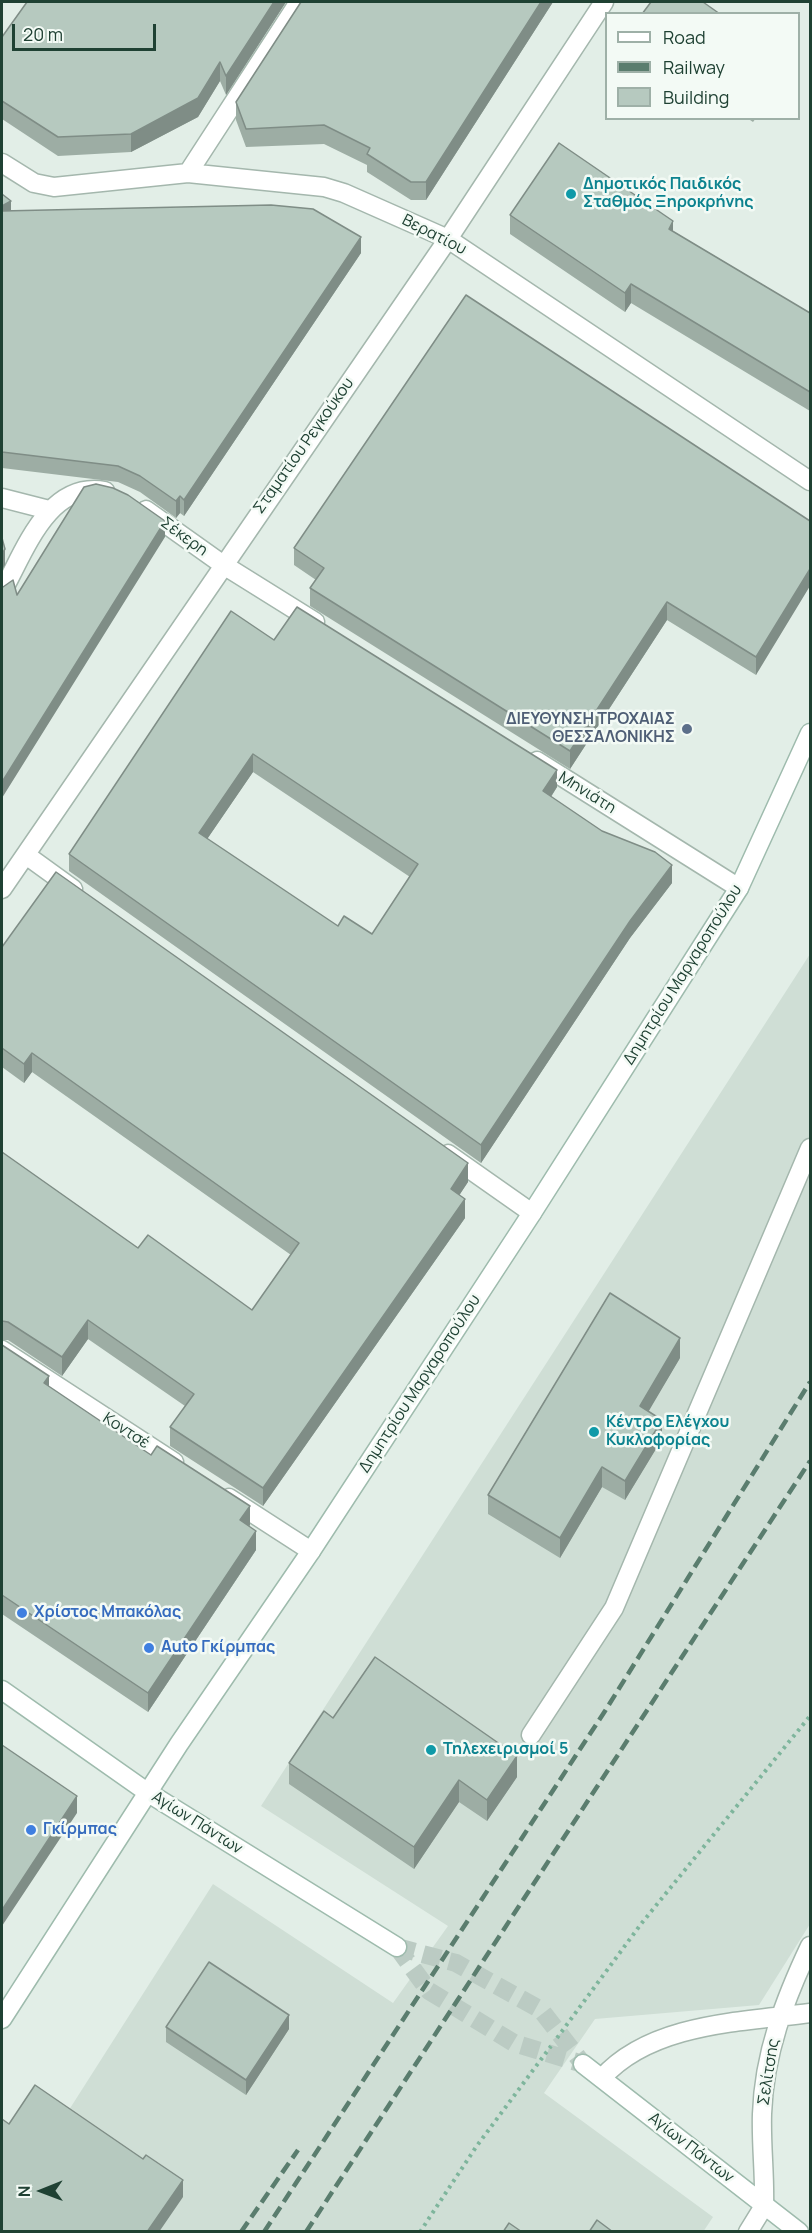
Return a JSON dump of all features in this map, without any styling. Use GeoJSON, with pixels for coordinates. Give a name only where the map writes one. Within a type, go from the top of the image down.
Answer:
{"type":"FeatureCollection","features":[{"type":"Feature","properties":{"kind":"street"},"geometry":{"type":"LineString","coordinates":[[188,173],[299,2]]}},
{"type":"Feature","properties":{"kind":"street","name":"Σταματίου Ρεγκούκου"},"geometry":{"type":"LineString","coordinates":[[2,889],[222,564],[448,239],[604,2]]}},
{"type":"Feature","properties":{"kind":"street","name":"Βερατίου"},"geometry":{"type":"LineString","coordinates":[[2,163],[34,183],[54,187],[188,173],[331,189],[448,239],[810,481]]}},
{"type":"Feature","properties":{"kind":"street","name":"Σέκερη"},"geometry":{"type":"LineString","coordinates":[[2,592],[49,510],[76,493],[96,489],[130,499],[222,564]]}},
{"type":"Feature","properties":{"kind":"street"},"geometry":{"type":"LineString","coordinates":[[2,498],[49,510]]}},
{"type":"Feature","properties":{"kind":"street"},"geometry":{"type":"LineString","coordinates":[[222,564],[334,634]]}},
{"type":"Feature","properties":{"kind":"street","name":"Δημητρίου Μαργαροπούλου"},"geometry":{"type":"LineString","coordinates":[[2,2019],[147,1792],[311,1551],[532,1213],[739,888],[810,733]]}},
{"type":"Feature","properties":{"kind":"street","name":"Μηνιάτη"},"geometry":{"type":"LineString","coordinates":[[526,755],[739,888]]}},
{"type":"Feature","properties":{"kind":"street"},"geometry":{"type":"LineString","coordinates":[[26,855],[84,896]]}},
{"type":"Feature","properties":{"kind":"street"},"geometry":{"type":"LineString","coordinates":[[434,1144],[532,1213]]}},
{"type":"Feature","properties":{"kind":"street"},"geometry":{"type":"LineString","coordinates":[[531,1735],[614,1608],[810,1148]]}},
{"type":"Feature","properties":{"kind":"street","name":"Κοντσέ"},"geometry":{"type":"LineString","coordinates":[[2,1350],[191,1473]]}},
{"type":"Feature","properties":{"kind":"street"},"geometry":{"type":"LineString","coordinates":[[211,1486],[311,1551]]}},
{"type":"Feature","properties":{"kind":"street","name":"Αγίων Πάντων"},"geometry":{"type":"LineString","coordinates":[[2,1690],[147,1792],[397,1947]]}},
{"type":"Feature","properties":{"kind":"street","name":"Σελίτσης"},"geometry":{"type":"LineString","coordinates":[[764,2206],[763,2094],[778,2017],[810,1946]]}},
{"type":"Feature","properties":{"kind":"street"},"geometry":{"type":"LineString","coordinates":[[602,2078],[627,2055],[657,2041],[706,2028],[810,2013]]}},
{"type":"Feature","properties":{"kind":"street","name":"Αγίων Πάντων"},"geometry":{"type":"LineString","coordinates":[[583,2064],[799,2232]]}},
{"type":"Feature","properties":{"kind":"street"},"geometry":{"type":"LineString","coordinates":[[748,2232],[764,2206]]}},
{"type":"Feature","properties":{"kind":"path"},"geometry":{"type":"LineString","coordinates":[[420,2232],[476,2147],[641,1924],[810,1716]]}},
{"type":"Feature","properties":{"kind":"shaded area"},"geometry":{"type":"Polygon","coordinates":[[[810,954],[810,1924],[759,2005],[595,2019],[544,2093],[713,2217],[703,2232],[2,2232],[2,2215],[213,1884],[393,2003],[448,1926],[261,1806],[810,954]]]}},
{"type":"Feature","properties":{"kind":"building"},"geometry":{"type":"Polygon","coordinates":[[[27,2],[274,2],[226,76],[220,62],[198,98],[131,134],[58,137],[2,101],[2,37],[27,2]]]}},
{"type":"Feature","properties":{"kind":"building"},"geometry":{"type":"Polygon","coordinates":[[[301,2],[541,2],[426,182],[411,182],[367,154],[370,148],[324,125],[246,129],[236,102],[301,2]]]}},
{"type":"Feature","properties":{"kind":"building"},"geometry":{"type":"Polygon","coordinates":[[[651,2],[703,2],[717,12],[644,12],[651,2]]]}},
{"type":"Feature","properties":{"kind":"building"},"geometry":{"type":"Polygon","coordinates":[[[559,143],[673,221],[669,229],[810,313],[810,392],[631,284],[625,293],[510,215],[559,143]]]}},
{"type":"Feature","properties":{"kind":"building"},"geometry":{"type":"Polygon","coordinates":[[[2,194],[11,201],[2,206],[2,194]]]}},
{"type":"Feature","properties":{"kind":"building"},"geometry":{"type":"Polygon","coordinates":[[[271,205],[313,209],[361,237],[184,500],[180,496],[176,501],[140,476],[118,466],[2,452],[2,211],[271,205]]]}},
{"type":"Feature","properties":{"kind":"building"},"geometry":{"type":"Polygon","coordinates":[[[466,295],[810,521],[810,569],[756,657],[667,602],[570,751],[310,588],[324,568],[294,548],[466,295]]]}},
{"type":"Feature","properties":{"kind":"building"},"geometry":{"type":"Polygon","coordinates":[[[96,484],[128,495],[165,521],[2,782],[2,586],[13,580],[17,595],[84,487],[96,484]]]}},
{"type":"Feature","properties":{"kind":"building"},"geometry":{"type":"Polygon","coordinates":[[[2,538],[5,549],[2,554],[2,538]]]}},
{"type":"Feature","properties":{"kind":"building"},"geometry":{"type":"Polygon","coordinates":[[[297,607],[557,770],[543,791],[602,831],[655,852],[672,865],[630,921],[481,1145],[69,854],[231,611],[274,640],[297,607]],[[253,754],[199,833],[338,926],[344,916],[372,934],[418,864],[253,754]]]}},
{"type":"Feature","properties":{"kind":"building"},"geometry":{"type":"Polygon","coordinates":[[[56,872],[468,1163],[451,1189],[465,1199],[263,1488],[170,1427],[194,1394],[88,1320],[62,1357],[8,1322],[2,1321],[2,1152],[138,1248],[148,1235],[252,1310],[299,1243],[32,1053],[24,1064],[2,1048],[2,947],[56,872]]]}},
{"type":"Feature","properties":{"kind":"building","name":"Κέντρο Ελέγχου Κυκλοφορίας"},"geometry":{"type":"Polygon","coordinates":[[[610,1293],[680,1338],[640,1406],[662,1420],[625,1481],[602,1467],[560,1538],[488,1495],[610,1293]]]}},
{"type":"Feature","properties":{"kind":"building"},"geometry":{"type":"Polygon","coordinates":[[[2,1345],[49,1376],[44,1383],[151,1455],[157,1446],[250,1506],[240,1520],[256,1531],[148,1693],[2,1595],[2,1345]]]}},
{"type":"Feature","properties":{"kind":"building"},"geometry":{"type":"Polygon","coordinates":[[[375,1657],[517,1756],[487,1800],[459,1780],[414,1847],[289,1763],[324,1711],[333,1718],[375,1657]]]}},
{"type":"Feature","properties":{"kind":"building"},"geometry":{"type":"Polygon","coordinates":[[[2,1745],[77,1796],[2,1910],[2,1745]]]}},
{"type":"Feature","properties":{"kind":"building"},"geometry":{"type":"Polygon","coordinates":[[[209,1962],[289,2015],[246,2080],[166,2027],[209,1962]]]}},
{"type":"Feature","properties":{"kind":"building"},"geometry":{"type":"Polygon","coordinates":[[[35,2085],[143,2159],[146,2155],[183,2180],[147,2232],[2,2232],[2,2119],[9,2124],[35,2085]]]}},
{"type":"Feature","properties":{"kind":"building"},"geometry":{"type":"Polygon","coordinates":[[[597,2220],[613,2232],[589,2232],[597,2220]]]}},
{"type":"Feature","properties":{"kind":"building"},"geometry":{"type":"Polygon","coordinates":[[[509,2223],[522,2232],[503,2232],[509,2223]]]}},
{"type":"Feature","properties":{"kind":"tunnel"},"geometry":{"type":"LineString","coordinates":[[397,1947],[456,1963],[541,2010],[583,2064]]}},
{"type":"Feature","properties":{"kind":"tunnel"},"geometry":{"type":"LineString","coordinates":[[397,1947],[429,1991],[514,2043],[583,2064]]}},
{"type":"Feature","properties":{"kind":"railway"},"geometry":{"type":"LineString","coordinates":[[264,2232],[605,1711],[810,1382]]}},
{"type":"Feature","properties":{"kind":"railway"},"geometry":{"type":"LineString","coordinates":[[306,2232],[810,1461]]}},
{"type":"Feature","properties":{"kind":"railway"},"geometry":{"type":"LineString","coordinates":[[241,2232],[298,2150]]}},
{"type":"Feature","properties":{"kind":"place","name":"Δημοτικός Παιδικός Σταθμός Ξηροκρήνης"},"geometry":{"type":"Point","coordinates":[571,194]}},
{"type":"Feature","properties":{"kind":"place","name":"ΔΙΕΥΘΥΝΣΗ ΤΡΟΧΑΙΑΣ ΘΕΣΣΑΛΟΝΙΚΗΣ"},"geometry":{"type":"Point","coordinates":[687,729]}},
{"type":"Feature","properties":{"kind":"place","name":"Κέντρο Ελέγχου Κυκλοφορίας"},"geometry":{"type":"Point","coordinates":[594,1432]}},
{"type":"Feature","properties":{"kind":"place","name":"Χρίστος Μπακόλας"},"geometry":{"type":"Point","coordinates":[22,1613]}},
{"type":"Feature","properties":{"kind":"place","name":"Auto Γκίρμπας"},"geometry":{"type":"Point","coordinates":[149,1648]}},
{"type":"Feature","properties":{"kind":"place","name":"Τηλεχειρισμοί 5"},"geometry":{"type":"Point","coordinates":[431,1750]}},
{"type":"Feature","properties":{"kind":"place","name":"Γκίρμπας"},"geometry":{"type":"Point","coordinates":[31,1830]}}]}
